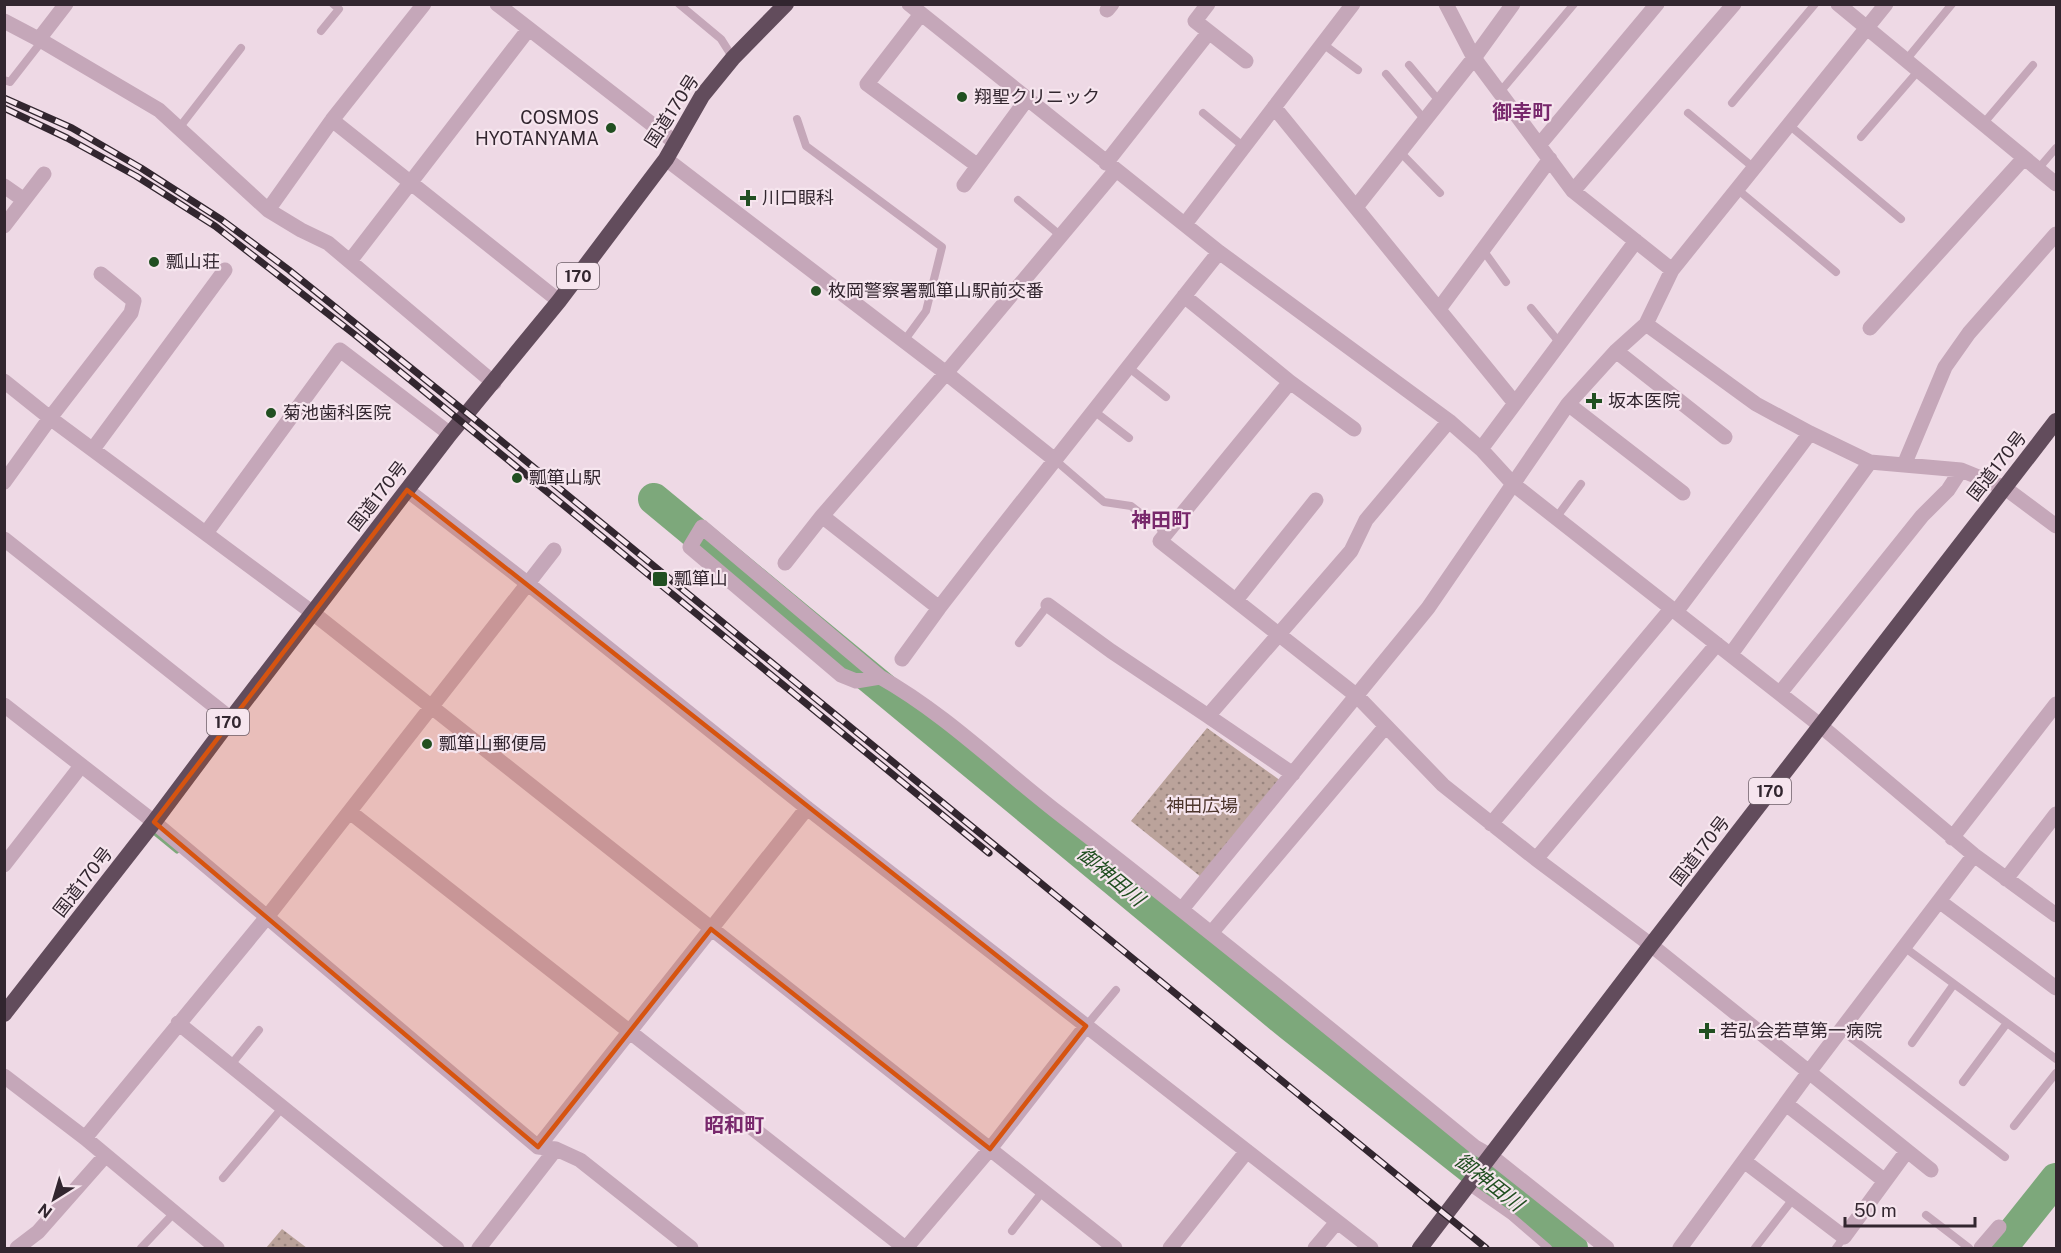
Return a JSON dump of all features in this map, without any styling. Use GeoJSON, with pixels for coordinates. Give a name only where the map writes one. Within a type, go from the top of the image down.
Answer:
{"type":"FeatureCollection","features":[{"type":"Feature","properties":{"kind":"highway","name":"国道170号"},"geometry":{"type":"LineString","coordinates":[[4,1014],[154,822],[450,434],[559,301],[666,159],[667,135],[733,58],[786,4]]}},
{"type":"Feature","properties":{"kind":"highway","name":"国道170号"},"geometry":{"type":"LineString","coordinates":[[1419,1248],[2056,421]]}},
{"type":"Feature","properties":{"kind":"street"},"geometry":{"type":"LineString","coordinates":[[40,40],[66,4]]}},
{"type":"Feature","properties":{"kind":"street"},"geometry":{"type":"LineString","coordinates":[[268,210],[332,120],[424,4]]}},
{"type":"Feature","properties":{"kind":"street"},"geometry":{"type":"LineString","coordinates":[[497,4],[667,135]]}},
{"type":"Feature","properties":{"kind":"street"},"geometry":{"type":"LineString","coordinates":[[1208,4],[1195,21],[1246,61]]}},
{"type":"Feature","properties":{"kind":"street"},"geometry":{"type":"LineString","coordinates":[[1185,224],[1353,4]]}},
{"type":"Feature","properties":{"kind":"street"},"geometry":{"type":"LineString","coordinates":[[1446,4],[1474,58],[1573,191],[1672,270]]}},
{"type":"Feature","properties":{"kind":"street"},"geometry":{"type":"LineString","coordinates":[[1356,207],[1440,102],[1513,4]]}},
{"type":"Feature","properties":{"kind":"street"},"geometry":{"type":"LineString","coordinates":[[1540,144],[1657,4]]}},
{"type":"Feature","properties":{"kind":"street"},"geometry":{"type":"LineString","coordinates":[[1573,191],[1734,4]]}},
{"type":"Feature","properties":{"kind":"street"},"geometry":{"type":"LineString","coordinates":[[1838,4],[2056,184]]}},
{"type":"Feature","properties":{"kind":"street"},"geometry":{"type":"LineString","coordinates":[[1182,909],[1428,608],[1569,404],[1616,351],[1646,324],[1672,270],[1886,4]]}},
{"type":"Feature","properties":{"kind":"street"},"geometry":{"type":"LineString","coordinates":[[978,166],[867,84],[915,9],[1220,252],[1449,421],[1481,448],[1514,484],[1821,726],[1974,855],[2055,912]]}},
{"type":"Feature","properties":{"kind":"street"},"geometry":{"type":"LineString","coordinates":[[4,21],[159,110],[268,210],[328,243],[494,383]]}},
{"type":"Feature","properties":{"kind":"street"},"geometry":{"type":"LineString","coordinates":[[350,261],[528,30]]}},
{"type":"Feature","properties":{"kind":"street"},"geometry":{"type":"LineString","coordinates":[[785,563],[822,516],[946,373],[1060,236],[1209,32]]}},
{"type":"Feature","properties":{"kind":"street"},"geometry":{"type":"LineString","coordinates":[[964,185],[1027,99]]}},
{"type":"Feature","properties":{"kind":"street"},"geometry":{"type":"LineString","coordinates":[[1274,107],[1514,402]]}},
{"type":"Feature","properties":{"kind":"street"},"geometry":{"type":"LineString","coordinates":[[332,120],[559,301]]}},
{"type":"Feature","properties":{"kind":"street"},"geometry":{"type":"LineString","coordinates":[[1870,327],[2024,158]]}},
{"type":"Feature","properties":{"kind":"street"},"geometry":{"type":"LineString","coordinates":[[666,159],[946,373],[1055,460]]}},
{"type":"Feature","properties":{"kind":"street"},"geometry":{"type":"LineString","coordinates":[[1439,309],[1550,159]]}},
{"type":"Feature","properties":{"kind":"street"},"geometry":{"type":"LineString","coordinates":[[4,226],[44,174]]}},
{"type":"Feature","properties":{"kind":"street"},"geometry":{"type":"LineString","coordinates":[[4,186],[24,200]]}},
{"type":"Feature","properties":{"kind":"street"},"geometry":{"type":"LineString","coordinates":[[1904,465],[1945,367],[1969,333],[2056,234]]}},
{"type":"Feature","properties":{"kind":"street"},"geometry":{"type":"LineString","coordinates":[[1481,448],[1636,241]]}},
{"type":"Feature","properties":{"kind":"street"},"geometry":{"type":"LineString","coordinates":[[902,660],[939,608],[1220,252]]}},
{"type":"Feature","properties":{"kind":"street"},"geometry":{"type":"LineString","coordinates":[[93,448],[225,270]]}},
{"type":"Feature","properties":{"kind":"street"},"geometry":{"type":"LineString","coordinates":[[4,482],[50,418],[132,313],[134,301],[100,273]]}},
{"type":"Feature","properties":{"kind":"street"},"geometry":{"type":"LineString","coordinates":[[1184,296],[1290,382],[1354,429]]}},
{"type":"Feature","properties":{"kind":"street"},"geometry":{"type":"LineString","coordinates":[[1646,324],[1756,404],[1810,433],[1870,462],[1961,470],[2005,488],[2056,526]]}},
{"type":"Feature","properties":{"kind":"street"},"geometry":{"type":"LineString","coordinates":[[206,533],[340,350],[450,434]]}},
{"type":"Feature","properties":{"kind":"street"},"geometry":{"type":"LineString","coordinates":[[1616,351],[1725,437]]}},
{"type":"Feature","properties":{"kind":"street"},"geometry":{"type":"LineString","coordinates":[[4,381],[50,418],[313,613],[1116,1248]]}},
{"type":"Feature","properties":{"kind":"street"},"geometry":{"type":"LineString","coordinates":[[1290,382],[1160,541],[1357,696],[1443,785],[1536,859],[1651,945],[1931,1170]]}},
{"type":"Feature","properties":{"kind":"street"},"geometry":{"type":"LineString","coordinates":[[1569,404],[1683,494]]}},
{"type":"Feature","properties":{"kind":"street"},"geometry":{"type":"LineString","coordinates":[[1208,716],[1351,551],[1366,520],[1449,421]]}},
{"type":"Feature","properties":{"kind":"street"},"geometry":{"type":"LineString","coordinates":[[1491,824],[1673,610],[1810,433]]}},
{"type":"Feature","properties":{"kind":"street"},"geometry":{"type":"LineString","coordinates":[[1731,654],[1870,462]]}},
{"type":"Feature","properties":{"kind":"street"},"geometry":{"type":"LineString","coordinates":[[1780,693],[1922,516],[1948,490],[1961,470]]}},
{"type":"Feature","properties":{"kind":"street"},"geometry":{"type":"LineString","coordinates":[[407,490],[527,583],[807,808],[1371,1248]]}},
{"type":"Feature","properties":{"kind":"street"},"geometry":{"type":"LineString","coordinates":[[1236,600],[1316,500]]}},
{"type":"Feature","properties":{"kind":"street"},"geometry":{"type":"LineString","coordinates":[[822,516],[939,608]]}},
{"type":"Feature","properties":{"kind":"street"},"geometry":{"type":"LineString","coordinates":[[878,678],[856,681],[841,675],[690,547],[702,527],[878,678],[904,692],[950,726],[1012,778],[1212,932],[1488,1159],[1607,1248]]}},
{"type":"Feature","properties":{"kind":"street"},"geometry":{"type":"LineString","coordinates":[[4,539],[231,719]]}},
{"type":"Feature","properties":{"kind":"street"},"geometry":{"type":"LineString","coordinates":[[85,1138],[267,917],[555,550]]}},
{"type":"Feature","properties":{"kind":"street"},"geometry":{"type":"LineString","coordinates":[[1048,605],[1111,651],[1293,774]]}},
{"type":"Feature","properties":{"kind":"street"},"geometry":{"type":"LineString","coordinates":[[1536,859],[1717,644]]}},
{"type":"Feature","properties":{"kind":"street"},"geometry":{"type":"LineString","coordinates":[[1952,837],[2056,704]]}},
{"type":"Feature","properties":{"kind":"street"},"geometry":{"type":"LineString","coordinates":[[4,705],[154,822],[538,1147],[556,1149],[580,1160],[691,1248]]}},
{"type":"Feature","properties":{"kind":"street"},"geometry":{"type":"LineString","coordinates":[[1212,932],[1386,726]]}},
{"type":"Feature","properties":{"kind":"street"},"geometry":{"type":"LineString","coordinates":[[4,865],[81,766]]}},
{"type":"Feature","properties":{"kind":"street"},"geometry":{"type":"LineString","coordinates":[[538,1147],[807,808]]}},
{"type":"Feature","properties":{"kind":"street"},"geometry":{"type":"LineString","coordinates":[[350,812],[905,1248],[990,1149],[1086,1026]]}},
{"type":"Feature","properties":{"kind":"street"},"geometry":{"type":"LineString","coordinates":[[2006,879],[2056,814]]}},
{"type":"Feature","properties":{"kind":"street"},"geometry":{"type":"LineString","coordinates":[[1680,1248],[1809,1072],[1974,855]]}},
{"type":"Feature","properties":{"kind":"street"},"geometry":{"type":"LineString","coordinates":[[1939,901],[2056,988]]}},
{"type":"Feature","properties":{"kind":"street"},"geometry":{"type":"LineString","coordinates":[[178,1023],[457,1248]]}},
{"type":"Feature","properties":{"kind":"street"},"geometry":{"type":"LineString","coordinates":[[4,1076],[85,1138],[217,1248]]}},
{"type":"Feature","properties":{"kind":"street"},"geometry":{"type":"LineString","coordinates":[[1786,1104],[1885,1181]]}},
{"type":"Feature","properties":{"kind":"street"},"geometry":{"type":"LineString","coordinates":[[479,1248],[556,1149]]}},
{"type":"Feature","properties":{"kind":"street"},"geometry":{"type":"LineString","coordinates":[[1170,1248],[1247,1151]]}},
{"type":"Feature","properties":{"kind":"street"},"geometry":{"type":"LineString","coordinates":[[1744,1161],[1793,1199],[1840,1243],[1907,1151]]}},
{"type":"Feature","properties":{"kind":"street"},"geometry":{"type":"LineString","coordinates":[[17,1248],[38,1232],[105,1156]]}},
{"type":"Feature","properties":{"kind":"street"},"geometry":{"type":"LineString","coordinates":[[1315,1248],[1336,1222]]}},
{"type":"Feature","properties":{"kind":"street"},"geometry":{"type":"LineString","coordinates":[[1981,1248],[1999,1227]]}},
{"type":"Feature","properties":{"kind":"lane"},"geometry":{"type":"LineString","coordinates":[[321,31],[339,9],[333,4]]}},
{"type":"Feature","properties":{"kind":"lane"},"geometry":{"type":"LineString","coordinates":[[679,4],[721,39],[733,58]]}},
{"type":"Feature","properties":{"kind":"lane"},"geometry":{"type":"LineString","coordinates":[[1500,92],[1574,4]]}},
{"type":"Feature","properties":{"kind":"lane"},"geometry":{"type":"LineString","coordinates":[[1732,103],[1815,4]]}},
{"type":"Feature","properties":{"kind":"lane"},"geometry":{"type":"LineString","coordinates":[[1906,60],[1953,4]]}},
{"type":"Feature","properties":{"kind":"lane"},"geometry":{"type":"LineString","coordinates":[[4,80],[10,82],[40,40]]}},
{"type":"Feature","properties":{"kind":"lane"},"geometry":{"type":"LineString","coordinates":[[1323,44],[1358,70]]}},
{"type":"Feature","properties":{"kind":"lane"},"geometry":{"type":"LineString","coordinates":[[179,128],[241,48]]}},
{"type":"Feature","properties":{"kind":"lane"},"geometry":{"type":"LineString","coordinates":[[1409,65],[1440,102]]}},
{"type":"Feature","properties":{"kind":"lane"},"geometry":{"type":"LineString","coordinates":[[1983,123],[2033,65]]}},
{"type":"Feature","properties":{"kind":"lane"},"geometry":{"type":"LineString","coordinates":[[1861,138],[1918,70]]}},
{"type":"Feature","properties":{"kind":"lane"},"geometry":{"type":"LineString","coordinates":[[1386,74],[1425,120]]}},
{"type":"Feature","properties":{"kind":"lane"},"geometry":{"type":"LineString","coordinates":[[1688,113],[1754,168]]}},
{"type":"Feature","properties":{"kind":"lane"},"geometry":{"type":"LineString","coordinates":[[1203,114],[1244,147]]}},
{"type":"Feature","properties":{"kind":"lane"},"geometry":{"type":"LineString","coordinates":[[797,119],[806,146],[942,247],[926,310],[904,341]]}},
{"type":"Feature","properties":{"kind":"lane"},"geometry":{"type":"LineString","coordinates":[[1789,125],[1901,219]]}},
{"type":"Feature","properties":{"kind":"lane"},"geometry":{"type":"LineString","coordinates":[[2038,169],[2056,148]]}},
{"type":"Feature","properties":{"kind":"lane"},"geometry":{"type":"LineString","coordinates":[[1400,152],[1440,193]]}},
{"type":"Feature","properties":{"kind":"lane"},"geometry":{"type":"LineString","coordinates":[[1737,189],[1836,272]]}},
{"type":"Feature","properties":{"kind":"lane"},"geometry":{"type":"LineString","coordinates":[[1018,200],[1060,236]]}},
{"type":"Feature","properties":{"kind":"lane"},"geometry":{"type":"LineString","coordinates":[[1483,250],[1506,282]]}},
{"type":"Feature","properties":{"kind":"lane"},"geometry":{"type":"LineString","coordinates":[[1532,308],[1559,342]]}},
{"type":"Feature","properties":{"kind":"lane"},"geometry":{"type":"LineString","coordinates":[[1128,367],[1166,397]]}},
{"type":"Feature","properties":{"kind":"lane"},"geometry":{"type":"LineString","coordinates":[[1094,411],[1129,438]]}},
{"type":"Feature","properties":{"kind":"lane"},"geometry":{"type":"LineString","coordinates":[[1055,460],[1104,502],[1131,506],[1166,533]]}},
{"type":"Feature","properties":{"kind":"lane"},"geometry":{"type":"LineString","coordinates":[[1556,518],[1581,484]]}},
{"type":"Feature","properties":{"kind":"lane"},"geometry":{"type":"LineString","coordinates":[[1019,643],[1048,605]]}},
{"type":"Feature","properties":{"kind":"lane"},"geometry":{"type":"LineString","coordinates":[[1904,947],[2056,1059]]}},
{"type":"Feature","properties":{"kind":"lane"},"geometry":{"type":"LineString","coordinates":[[1912,1043],[1954,984]]}},
{"type":"Feature","properties":{"kind":"lane"},"geometry":{"type":"LineString","coordinates":[[1086,1026],[1116,990]]}},
{"type":"Feature","properties":{"kind":"lane"},"geometry":{"type":"LineString","coordinates":[[1963,1082],[2007,1023]]}},
{"type":"Feature","properties":{"kind":"lane"},"geometry":{"type":"LineString","coordinates":[[230,1066],[259,1030]]}},
{"type":"Feature","properties":{"kind":"lane"},"geometry":{"type":"LineString","coordinates":[[1841,1030],[2005,1156]]}},
{"type":"Feature","properties":{"kind":"lane"},"geometry":{"type":"LineString","coordinates":[[2014,1126],[2056,1072]]}},
{"type":"Feature","properties":{"kind":"lane"},"geometry":{"type":"LineString","coordinates":[[223,1178],[282,1108]]}},
{"type":"Feature","properties":{"kind":"lane"},"geometry":{"type":"LineString","coordinates":[[1470,1184],[1548,1248]]}},
{"type":"Feature","properties":{"kind":"lane"},"geometry":{"type":"LineString","coordinates":[[1012,1231],[1043,1191]]}},
{"type":"Feature","properties":{"kind":"lane"},"geometry":{"type":"LineString","coordinates":[[1755,1248],[1793,1199]]}},
{"type":"Feature","properties":{"kind":"lane"},"geometry":{"type":"LineString","coordinates":[[141,1248],[174,1213]]}},
{"type":"Feature","properties":{"kind":"lane"},"geometry":{"type":"LineString","coordinates":[[1926,1215],[1969,1248]]}},
{"type":"Feature","properties":{"kind":"highlighted area"},"geometry":{"type":"Polygon","coordinates":[[[407,490],[1086,1026],[990,1149],[711,929],[538,1147],[154,822],[407,490]]]}},
{"type":"Feature","properties":{"kind":"green space","name":"神田広場"},"geometry":{"type":"Polygon","coordinates":[[[1207,728],[1281,781],[1201,877],[1131,821],[1207,728]]]}},
{"type":"Feature","properties":{"kind":"green space"},"geometry":{"type":"Polygon","coordinates":[[[282,1229],[307,1248],[266,1248],[282,1229]]]}},
{"type":"Feature","properties":{"kind":"waterway","name":"御神田川"},"geometry":{"type":"LineString","coordinates":[[654,499],[1290,1025],[1572,1248]]}},
{"type":"Feature","properties":{"kind":"waterway"},"geometry":{"type":"LineString","coordinates":[[155,833],[177,851]]}},
{"type":"Feature","properties":{"kind":"waterway"},"geometry":{"type":"LineString","coordinates":[[2001,1248],[2056,1179]]}},
{"type":"Feature","properties":{"kind":"railway"},"geometry":{"type":"LineString","coordinates":[[4,98],[72,128],[141,168],[222,220],[289,270],[482,425],[1486,1248]]}},
{"type":"Feature","properties":{"kind":"railway"},"geometry":{"type":"LineString","coordinates":[[4,108],[67,138],[136,176],[215,226],[354,334],[989,853]]}},
{"type":"Feature","properties":{"kind":"place","name":"翔聖クリニック"},"geometry":{"type":"Point","coordinates":[962,97]}},
{"type":"Feature","properties":{"kind":"place","name":"COSMOS HYOTANYAMA"},"geometry":{"type":"Point","coordinates":[611,128]}},
{"type":"Feature","properties":{"kind":"place","name":"川口眼科"},"geometry":{"type":"Point","coordinates":[748,198]}},
{"type":"Feature","properties":{"kind":"place","name":"瓢山荘"},"geometry":{"type":"Point","coordinates":[154,262]}},
{"type":"Feature","properties":{"kind":"place","name":"枚岡警察署瓢箪山駅前交番"},"geometry":{"type":"Point","coordinates":[816,291]}},
{"type":"Feature","properties":{"kind":"place","name":"坂本医院"},"geometry":{"type":"Point","coordinates":[1594,401]}},
{"type":"Feature","properties":{"kind":"place","name":"菊池歯科医院"},"geometry":{"type":"Point","coordinates":[271,413]}},
{"type":"Feature","properties":{"kind":"place","name":"瓢箪山駅"},"geometry":{"type":"Point","coordinates":[517,478]}},
{"type":"Feature","properties":{"kind":"place","name":"瓢箪山"},"geometry":{"type":"Point","coordinates":[660,579]}},
{"type":"Feature","properties":{"kind":"place","name":"瓢箪山郵便局"},"geometry":{"type":"Point","coordinates":[427,744]}},
{"type":"Feature","properties":{"kind":"place","name":"若弘会若草第一病院"},"geometry":{"type":"Point","coordinates":[1707,1031]}},
{"type":"Feature","properties":{"kind":"district","name":"御幸町"},"geometry":{"type":"Point","coordinates":[1522,112]}},
{"type":"Feature","properties":{"kind":"district","name":"神田町"},"geometry":{"type":"Point","coordinates":[1161,520]}},
{"type":"Feature","properties":{"kind":"district","name":"昭和町"},"geometry":{"type":"Point","coordinates":[734,1125]}}]}
